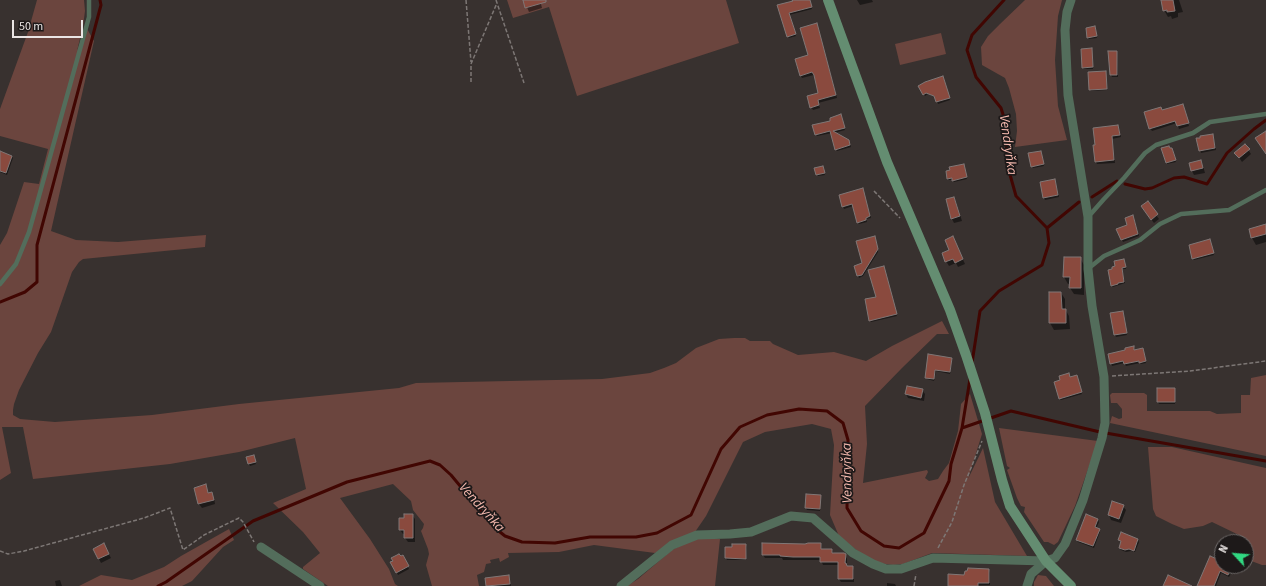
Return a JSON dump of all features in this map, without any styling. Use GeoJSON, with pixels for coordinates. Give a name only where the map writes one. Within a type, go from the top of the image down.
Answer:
{"type":"FeatureCollection","features":[{"type":"Feature","properties":{"kind":"street"},"geometry":{"type":"LineString","coordinates":[[828,0],[887,162],[950,310],[978,390],[985,413],[987,432],[1010,506],[1046,561],[1071,586]]}},
{"type":"Feature","properties":{"kind":"street"},"geometry":{"type":"LineString","coordinates":[[622,586],[672,545],[697,535],[751,532],[791,516],[813,518],[853,553],[886,569],[901,569],[933,558],[1046,561],[1055,558],[1065,544],[1083,500],[1102,438],[1105,423],[1104,377],[1092,306],[1088,269],[1088,217],[1068,95],[1065,30],[1067,12],[1071,0]]}},
{"type":"Feature","properties":{"kind":"street"},"geometry":{"type":"LineString","coordinates":[[261,547],[320,586]]}},
{"type":"Feature","properties":{"kind":"street"},"geometry":{"type":"LineString","coordinates":[[1027,586],[1031,574],[1046,561]]}},
{"type":"Feature","properties":{"kind":"lane"},"geometry":{"type":"LineString","coordinates":[[0,284],[16,264],[29,232],[89,17],[89,0]]}},
{"type":"Feature","properties":{"kind":"lane"},"geometry":{"type":"LineString","coordinates":[[1088,217],[1145,153],[1156,145],[1193,133],[1210,122],[1266,114]]}},
{"type":"Feature","properties":{"kind":"lane"},"geometry":{"type":"LineString","coordinates":[[1088,269],[1104,256],[1140,240],[1160,224],[1181,214],[1229,210],[1266,190]]}},
{"type":"Feature","properties":{"kind":"path"},"geometry":{"type":"LineString","coordinates":[[466,0],[471,82]]}},
{"type":"Feature","properties":{"kind":"path"},"geometry":{"type":"LineString","coordinates":[[471,64],[497,1]]}},
{"type":"Feature","properties":{"kind":"path"},"geometry":{"type":"LineString","coordinates":[[497,1],[524,83]]}},
{"type":"Feature","properties":{"kind":"path"},"geometry":{"type":"LineString","coordinates":[[874,191],[897,216]]}},
{"type":"Feature","properties":{"kind":"path"},"geometry":{"type":"LineString","coordinates":[[1104,377],[1190,371],[1266,362]]}},
{"type":"Feature","properties":{"kind":"path"},"geometry":{"type":"LineString","coordinates":[[933,558],[952,522],[964,485],[987,432]]}},
{"type":"Feature","properties":{"kind":"path"},"geometry":{"type":"LineString","coordinates":[[0,551],[8,554],[24,551],[144,518],[170,508],[183,550],[204,535],[239,518],[249,532]]}},
{"type":"Feature","properties":{"kind":"path"},"geometry":{"type":"LineString","coordinates":[[914,586],[917,564]]}},
{"type":"Feature","properties":{"kind":"shaded area"},"geometry":{"type":"Polygon","coordinates":[[[37,0],[84,0],[85,11],[83,26],[77,51],[86,27],[94,41],[51,231],[76,240],[118,242],[206,235],[205,247],[83,259],[79,262],[72,272],[51,332],[38,353],[19,390],[14,404],[13,415],[20,419],[55,422],[152,415],[239,404],[399,388],[416,383],[602,379],[650,373],[676,363],[696,348],[719,339],[745,338],[750,341],[770,341],[773,344],[798,355],[834,352],[866,361],[942,321],[949,334],[937,334],[865,406],[867,444],[863,483],[927,470],[928,472],[925,478],[929,481],[938,479],[949,463],[958,431],[961,404],[970,394],[982,434],[968,479],[983,448],[995,502],[1027,556],[932,553],[903,564],[893,565],[878,563],[865,557],[839,536],[830,515],[834,445],[831,429],[812,424],[765,432],[743,442],[706,516],[695,532],[655,553],[594,545],[559,552],[508,553],[509,557],[500,562],[499,558],[490,560],[491,563],[486,564],[484,572],[477,575],[479,586],[432,586],[426,565],[429,554],[428,549],[421,531],[424,524],[413,510],[411,501],[393,484],[340,498],[370,539],[389,569],[395,584],[398,586],[328,586],[303,569],[303,567],[320,553],[303,532],[273,503],[306,489],[295,438],[239,452],[170,464],[33,479],[23,427],[2,427],[11,473],[0,480],[0,245],[7,233],[24,182],[39,184],[48,149],[0,136],[0,109],[28,32],[37,0]]]}},
{"type":"Feature","properties":{"kind":"shaded area"},"geometry":{"type":"Polygon","coordinates":[[[507,0],[726,0],[739,43],[577,96],[549,7],[513,18],[507,0]]]}},
{"type":"Feature","properties":{"kind":"shaded area"},"geometry":{"type":"Polygon","coordinates":[[[1025,0],[1062,0],[1058,16],[1055,60],[1058,106],[1067,140],[1015,147],[1017,131],[1016,114],[1009,88],[1005,78],[982,65],[981,47],[988,36],[1025,0]]]}},
{"type":"Feature","properties":{"kind":"shaded area"},"geometry":{"type":"Polygon","coordinates":[[[941,33],[946,54],[900,65],[895,44],[941,33]]]}},
{"type":"Feature","properties":{"kind":"shaded area"},"geometry":{"type":"Polygon","coordinates":[[[1266,375],[1266,456],[1110,423],[1112,416],[1119,419],[1122,418],[1122,409],[1117,403],[1111,403],[1110,395],[1112,393],[1144,393],[1147,395],[1147,411],[1210,411],[1217,414],[1241,413],[1241,395],[1250,395],[1251,378],[1266,375]]]}},
{"type":"Feature","properties":{"kind":"shaded area"},"geometry":{"type":"Polygon","coordinates":[[[999,428],[1098,441],[1075,506],[1058,542],[1054,545],[1044,542],[1024,512],[1025,507],[1021,506],[1017,498],[1007,470],[1010,468],[1007,466],[999,428]]]}},
{"type":"Feature","properties":{"kind":"shaded area"},"geometry":{"type":"Polygon","coordinates":[[[1148,447],[1172,447],[1266,468],[1266,565],[1254,562],[1254,534],[1237,534],[1212,522],[1203,526],[1184,529],[1156,516],[1153,509],[1148,447]]]}},
{"type":"Feature","properties":{"kind":"shaded area"},"geometry":{"type":"Polygon","coordinates":[[[229,529],[234,540],[223,547],[192,581],[182,586],[79,586],[101,575],[132,580],[164,567],[229,529]]]}},
{"type":"Feature","properties":{"kind":"shaded area"},"geometry":{"type":"Polygon","coordinates":[[[699,538],[720,539],[715,586],[627,586],[638,579],[672,550],[688,541],[699,538]]]}},
{"type":"Feature","properties":{"kind":"shaded area"},"geometry":{"type":"Polygon","coordinates":[[[1038,575],[1046,576],[1054,586],[1034,586],[1034,582],[1038,575]]]}},
{"type":"Feature","properties":{"kind":"building"},"geometry":{"type":"Polygon","coordinates":[[[523,0],[546,0],[546,2],[525,8],[523,0]]]}},
{"type":"Feature","properties":{"kind":"building"},"geometry":{"type":"Polygon","coordinates":[[[792,0],[810,0],[812,7],[789,13],[796,34],[787,37],[777,5],[793,1],[792,0]]]}},
{"type":"Feature","properties":{"kind":"building"},"geometry":{"type":"Polygon","coordinates":[[[1161,0],[1173,0],[1175,11],[1163,11],[1161,0]]]}},
{"type":"Feature","properties":{"kind":"building"},"geometry":{"type":"Polygon","coordinates":[[[817,23],[836,95],[818,100],[819,105],[810,108],[807,96],[818,93],[814,75],[812,72],[800,76],[795,59],[808,55],[800,28],[817,23]]]}},
{"type":"Feature","properties":{"kind":"building"},"geometry":{"type":"Polygon","coordinates":[[[1095,26],[1097,36],[1087,38],[1086,28],[1095,26]]]}},
{"type":"Feature","properties":{"kind":"building"},"geometry":{"type":"Polygon","coordinates":[[[1092,48],[1093,67],[1082,68],[1081,49],[1092,48]]]}},
{"type":"Feature","properties":{"kind":"building"},"geometry":{"type":"Polygon","coordinates":[[[1108,51],[1117,51],[1117,75],[1110,75],[1108,51]]]}},
{"type":"Feature","properties":{"kind":"building"},"geometry":{"type":"Polygon","coordinates":[[[1106,71],[1107,89],[1089,90],[1088,72],[1106,71]]]}},
{"type":"Feature","properties":{"kind":"building"},"geometry":{"type":"Polygon","coordinates":[[[943,76],[950,98],[936,102],[934,96],[926,93],[923,95],[918,86],[943,76]]]}},
{"type":"Feature","properties":{"kind":"building"},"geometry":{"type":"Polygon","coordinates":[[[1183,104],[1189,123],[1177,126],[1175,121],[1149,129],[1144,112],[1161,107],[1162,110],[1183,104]]]}},
{"type":"Feature","properties":{"kind":"building"},"geometry":{"type":"Polygon","coordinates":[[[841,114],[845,128],[833,131],[849,140],[850,145],[835,150],[830,131],[815,135],[812,125],[830,121],[830,118],[841,114]]]}},
{"type":"Feature","properties":{"kind":"building"},"geometry":{"type":"Polygon","coordinates":[[[1118,125],[1120,135],[1112,136],[1114,160],[1095,162],[1093,128],[1118,125]]]}},
{"type":"Feature","properties":{"kind":"building"},"geometry":{"type":"Polygon","coordinates":[[[1266,131],[1266,154],[1255,138],[1266,131]]]}},
{"type":"Feature","properties":{"kind":"building"},"geometry":{"type":"Polygon","coordinates":[[[1213,134],[1215,148],[1199,151],[1196,138],[1213,134]]]}},
{"type":"Feature","properties":{"kind":"building"},"geometry":{"type":"Polygon","coordinates":[[[1245,144],[1250,149],[1239,158],[1234,153],[1245,144]]]}},
{"type":"Feature","properties":{"kind":"building"},"geometry":{"type":"Polygon","coordinates":[[[1169,146],[1172,148],[1176,160],[1166,163],[1161,148],[1169,146]]]}},
{"type":"Feature","properties":{"kind":"building"},"geometry":{"type":"Polygon","coordinates":[[[0,151],[12,156],[6,173],[0,171],[0,151]]]}},
{"type":"Feature","properties":{"kind":"building"},"geometry":{"type":"Polygon","coordinates":[[[1041,151],[1044,164],[1031,167],[1028,153],[1041,151]]]}},
{"type":"Feature","properties":{"kind":"building"},"geometry":{"type":"Polygon","coordinates":[[[1201,160],[1203,168],[1191,171],[1189,163],[1201,160]]]}},
{"type":"Feature","properties":{"kind":"building"},"geometry":{"type":"Polygon","coordinates":[[[964,164],[967,177],[952,181],[952,178],[947,179],[946,171],[950,170],[949,167],[964,164]]]}},
{"type":"Feature","properties":{"kind":"building"},"geometry":{"type":"Polygon","coordinates":[[[823,166],[825,173],[816,175],[814,168],[823,166]]]}},
{"type":"Feature","properties":{"kind":"building"},"geometry":{"type":"Polygon","coordinates":[[[1055,179],[1058,195],[1043,198],[1040,182],[1055,179]]]}},
{"type":"Feature","properties":{"kind":"building"},"geometry":{"type":"Polygon","coordinates":[[[863,188],[870,216],[866,218],[866,220],[857,223],[852,204],[842,207],[839,195],[863,188]]]}},
{"type":"Feature","properties":{"kind":"building"},"geometry":{"type":"Polygon","coordinates":[[[954,197],[960,216],[951,219],[946,199],[954,197]]]}},
{"type":"Feature","properties":{"kind":"building"},"geometry":{"type":"Polygon","coordinates":[[[1148,201],[1158,214],[1151,220],[1141,206],[1148,201]]]}},
{"type":"Feature","properties":{"kind":"building"},"geometry":{"type":"Polygon","coordinates":[[[1133,215],[1138,234],[1121,240],[1116,229],[1127,225],[1125,218],[1133,215]]]}},
{"type":"Feature","properties":{"kind":"building"},"geometry":{"type":"Polygon","coordinates":[[[1266,224],[1266,234],[1251,238],[1249,229],[1266,224]]]}},
{"type":"Feature","properties":{"kind":"building"},"geometry":{"type":"Polygon","coordinates":[[[875,236],[878,249],[862,275],[857,276],[854,266],[862,263],[856,241],[875,236]]]}},
{"type":"Feature","properties":{"kind":"building"},"geometry":{"type":"Polygon","coordinates":[[[953,236],[963,259],[955,263],[953,259],[945,262],[942,253],[949,250],[945,240],[953,236]]]}},
{"type":"Feature","properties":{"kind":"building"},"geometry":{"type":"Polygon","coordinates":[[[1210,239],[1214,253],[1192,259],[1189,245],[1210,239]]]}},
{"type":"Feature","properties":{"kind":"building"},"geometry":{"type":"Polygon","coordinates":[[[1064,257],[1081,257],[1081,288],[1069,288],[1070,277],[1063,277],[1064,257]]]}},
{"type":"Feature","properties":{"kind":"building"},"geometry":{"type":"Polygon","coordinates":[[[1124,259],[1126,267],[1122,268],[1124,282],[1111,286],[1108,270],[1115,266],[1114,261],[1124,259]]]}},
{"type":"Feature","properties":{"kind":"building"},"geometry":{"type":"Polygon","coordinates":[[[884,266],[897,314],[869,321],[865,299],[876,297],[868,270],[884,266]]]}},
{"type":"Feature","properties":{"kind":"building"},"geometry":{"type":"Polygon","coordinates":[[[1049,292],[1061,292],[1062,309],[1066,309],[1066,323],[1049,323],[1049,292]]]}},
{"type":"Feature","properties":{"kind":"building"},"geometry":{"type":"Polygon","coordinates":[[[1123,311],[1127,333],[1114,335],[1110,313],[1123,311]]]}},
{"type":"Feature","properties":{"kind":"building"},"geometry":{"type":"Polygon","coordinates":[[[1134,346],[1134,350],[1143,348],[1146,361],[1124,364],[1123,361],[1110,364],[1108,354],[1134,346]]]}},
{"type":"Feature","properties":{"kind":"building"},"geometry":{"type":"Polygon","coordinates":[[[928,354],[952,358],[950,372],[935,370],[934,379],[925,378],[928,354]]]}},
{"type":"Feature","properties":{"kind":"building"},"geometry":{"type":"Polygon","coordinates":[[[1069,373],[1070,377],[1077,375],[1082,392],[1059,399],[1054,382],[1060,380],[1059,376],[1069,373]]]}},
{"type":"Feature","properties":{"kind":"building"},"geometry":{"type":"Polygon","coordinates":[[[907,386],[923,389],[921,398],[905,394],[907,386]]]}},
{"type":"Feature","properties":{"kind":"building"},"geometry":{"type":"Polygon","coordinates":[[[1157,388],[1175,388],[1175,402],[1157,402],[1157,388]]]}},
{"type":"Feature","properties":{"kind":"building"},"geometry":{"type":"Polygon","coordinates":[[[254,455],[256,462],[248,464],[246,457],[254,455]]]}},
{"type":"Feature","properties":{"kind":"building"},"geometry":{"type":"Polygon","coordinates":[[[206,484],[208,493],[212,492],[214,500],[198,504],[194,488],[206,484]]]}},
{"type":"Feature","properties":{"kind":"building"},"geometry":{"type":"Polygon","coordinates":[[[806,494],[821,495],[820,509],[805,508],[806,494]]]}},
{"type":"Feature","properties":{"kind":"building"},"geometry":{"type":"Polygon","coordinates":[[[1112,501],[1124,505],[1119,519],[1108,515],[1112,501]]]}},
{"type":"Feature","properties":{"kind":"building"},"geometry":{"type":"Polygon","coordinates":[[[404,514],[413,514],[413,538],[404,538],[404,530],[399,530],[399,518],[404,518],[404,514]]]}},
{"type":"Feature","properties":{"kind":"building"},"geometry":{"type":"Polygon","coordinates":[[[1086,514],[1098,519],[1095,527],[1100,529],[1093,546],[1076,540],[1086,514]]]}},
{"type":"Feature","properties":{"kind":"building"},"geometry":{"type":"Polygon","coordinates":[[[1121,532],[1138,539],[1134,551],[1119,548],[1121,541],[1118,540],[1121,532]]]}},
{"type":"Feature","properties":{"kind":"building"},"geometry":{"type":"Polygon","coordinates":[[[104,543],[109,554],[98,559],[93,549],[104,543]]]}},
{"type":"Feature","properties":{"kind":"building"},"geometry":{"type":"Polygon","coordinates":[[[762,543],[821,543],[821,549],[832,549],[832,553],[846,554],[845,563],[847,566],[853,566],[853,579],[838,579],[838,562],[820,562],[820,557],[762,555],[762,543]]]}},
{"type":"Feature","properties":{"kind":"building"},"geometry":{"type":"Polygon","coordinates":[[[732,544],[746,544],[746,559],[725,558],[725,547],[732,547],[732,544]]]}},
{"type":"Feature","properties":{"kind":"building"},"geometry":{"type":"Polygon","coordinates":[[[399,554],[401,556],[403,555],[409,566],[396,573],[390,562],[393,561],[391,558],[399,554]]]}},
{"type":"Feature","properties":{"kind":"building"},"geometry":{"type":"Polygon","coordinates":[[[1210,556],[1214,558],[1214,574],[1219,574],[1214,586],[1197,586],[1210,556]]]}},
{"type":"Feature","properties":{"kind":"building"},"geometry":{"type":"Polygon","coordinates":[[[968,568],[989,569],[989,583],[978,583],[978,586],[948,586],[948,574],[964,575],[968,568]]]}},
{"type":"Feature","properties":{"kind":"building"},"geometry":{"type":"Polygon","coordinates":[[[509,575],[510,584],[486,586],[485,578],[509,575]]]}},
{"type":"Feature","properties":{"kind":"building"},"geometry":{"type":"Polygon","coordinates":[[[1168,575],[1192,586],[1163,586],[1168,575]]]}},
{"type":"Feature","properties":{"kind":"waterway"},"geometry":{"type":"LineString","coordinates":[[0,302],[25,292],[37,282],[37,245],[101,5],[100,0]]}},
{"type":"Feature","properties":{"kind":"waterway","name":"Vendryňka"},"geometry":{"type":"LineString","coordinates":[[972,363],[980,311],[999,291],[1042,265],[1049,243],[1047,228],[1016,196],[1007,164],[1006,124],[1001,108],[976,77],[967,50],[972,35],[1004,0]]}},
{"type":"Feature","properties":{"kind":"waterway"},"geometry":{"type":"LineString","coordinates":[[1125,184],[1145,189],[1152,188],[1174,178],[1184,177],[1207,184],[1227,153],[1266,120]]}},
{"type":"Feature","properties":{"kind":"waterway"},"geometry":{"type":"LineString","coordinates":[[1092,197],[1117,181]]}},
{"type":"Feature","properties":{"kind":"waterway"},"geometry":{"type":"LineString","coordinates":[[1047,228],[1079,202]]}},
{"type":"Feature","properties":{"kind":"waterway","name":"Vendryňka"},"geometry":{"type":"LineString","coordinates":[[158,586],[166,582],[253,521],[347,482],[430,461],[440,465],[451,475],[495,528],[505,536],[522,542],[555,543],[590,537],[636,537],[657,533],[691,515],[721,449],[740,427],[767,415],[799,409],[827,411],[843,423],[848,440],[847,508],[861,531],[884,546],[899,548],[924,533],[949,481],[951,464],[962,428],[970,379]]}},
{"type":"Feature","properties":{"kind":"waterway"},"geometry":{"type":"LineString","coordinates":[[962,428],[1011,411],[1100,432],[1266,461]]}}]}
